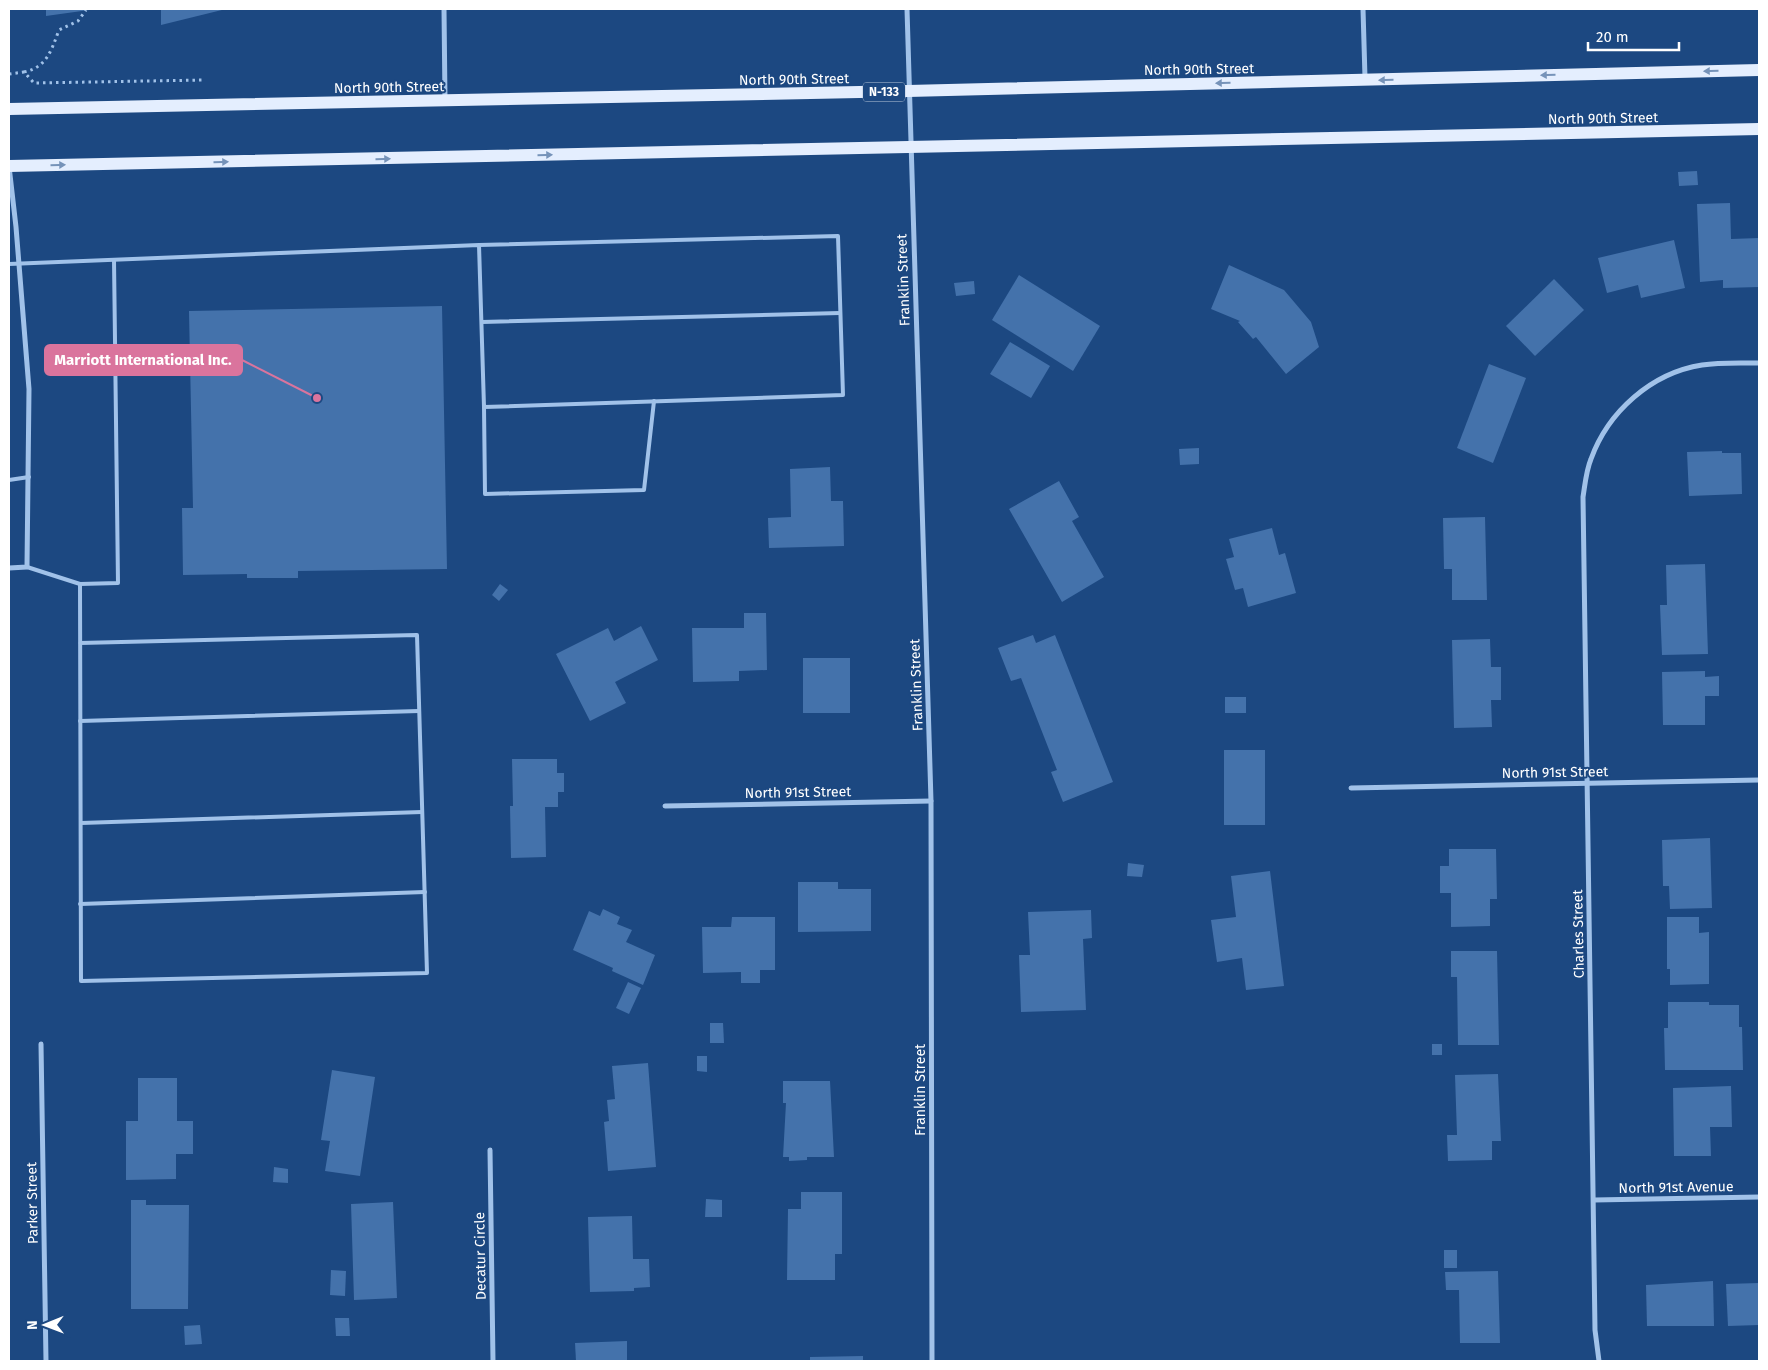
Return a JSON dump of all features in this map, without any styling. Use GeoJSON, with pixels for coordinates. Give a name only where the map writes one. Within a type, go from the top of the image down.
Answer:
{"type":"FeatureCollection","features":[{"type":"Feature","properties":{"kind":"main road","name":"North 90th Street"},"geometry":{"type":"LineString","coordinates":[[9,110],[908,91],[1759,70]]}},
{"type":"Feature","properties":{"kind":"main road","name":"North 90th Street"},"geometry":{"type":"LineString","coordinates":[[9,166],[909,145],[1357,139],[1759,130]]}},
{"type":"Feature","properties":{"kind":"street"},"geometry":{"type":"LineString","coordinates":[[444,9],[445,101]]}},
{"type":"Feature","properties":{"kind":"street","name":"Franklin Street"},"geometry":{"type":"LineString","coordinates":[[907,9],[909,145],[931,801],[932,1361]]}},
{"type":"Feature","properties":{"kind":"street"},"geometry":{"type":"LineString","coordinates":[[1363,9],[1365,80]]}},
{"type":"Feature","properties":{"kind":"street"},"geometry":{"type":"LineString","coordinates":[[9,160],[20,263],[29,390],[30,477],[27,567],[9,568]]}},
{"type":"Feature","properties":{"kind":"street","name":"Charles Street"},"geometry":{"type":"LineString","coordinates":[[1599,1361],[1595,1330],[1582,506],[1590,461],[1601,436],[1624,404],[1650,384],[1675,372],[1702,364],[1759,363]]}},
{"type":"Feature","properties":{"kind":"street","name":"North 91st Street"},"geometry":{"type":"LineString","coordinates":[[1351,788],[1759,780]]}},
{"type":"Feature","properties":{"kind":"street","name":"North 91st Street"},"geometry":{"type":"LineString","coordinates":[[665,806],[931,801]]}},
{"type":"Feature","properties":{"kind":"street","name":"Parker Street"},"geometry":{"type":"LineString","coordinates":[[41,1044],[46,1361]]}},
{"type":"Feature","properties":{"kind":"street","name":"Decatur Circle"},"geometry":{"type":"LineString","coordinates":[[490,1150],[493,1361]]}},
{"type":"Feature","properties":{"kind":"street","name":"North 91st Avenue"},"geometry":{"type":"LineString","coordinates":[[1594,1200],[1759,1197]]}},
{"type":"Feature","properties":{"kind":"lane"},"geometry":{"type":"LineString","coordinates":[[9,264],[479,245],[838,236],[843,395],[484,407]]}},
{"type":"Feature","properties":{"kind":"lane"},"geometry":{"type":"LineString","coordinates":[[479,245],[485,494],[644,490],[654,401]]}},
{"type":"Feature","properties":{"kind":"lane"},"geometry":{"type":"LineString","coordinates":[[27,567],[80,584],[118,583],[114,260]]}},
{"type":"Feature","properties":{"kind":"lane"},"geometry":{"type":"LineString","coordinates":[[482,322],[840,313]]}},
{"type":"Feature","properties":{"kind":"lane"},"geometry":{"type":"LineString","coordinates":[[9,480],[30,477]]}},
{"type":"Feature","properties":{"kind":"lane"},"geometry":{"type":"LineString","coordinates":[[80,584],[80,643],[80,721],[81,823],[80,904],[81,981],[427,973],[417,635],[80,643]]}},
{"type":"Feature","properties":{"kind":"lane"},"geometry":{"type":"LineString","coordinates":[[80,721],[419,711]]}},
{"type":"Feature","properties":{"kind":"lane"},"geometry":{"type":"LineString","coordinates":[[81,823],[422,812]]}},
{"type":"Feature","properties":{"kind":"lane"},"geometry":{"type":"LineString","coordinates":[[80,904],[425,892]]}},
{"type":"Feature","properties":{"kind":"path"},"geometry":{"type":"LineString","coordinates":[[9,74],[36,69],[50,54],[59,30],[78,21],[86,10]]}},
{"type":"Feature","properties":{"kind":"path"},"geometry":{"type":"LineString","coordinates":[[24,72],[34,83],[204,80]]}},
{"type":"Feature","properties":{"kind":"building"},"geometry":{"type":"Polygon","coordinates":[[[46,9],[88,9],[89,10],[46,16],[46,9]]]}},
{"type":"Feature","properties":{"kind":"building"},"geometry":{"type":"Polygon","coordinates":[[[161,9],[226,9],[161,25],[161,9]]]}},
{"type":"Feature","properties":{"kind":"building"},"geometry":{"type":"Polygon","coordinates":[[[1697,171],[1698,185],[1679,186],[1678,172],[1697,171]]]}},
{"type":"Feature","properties":{"kind":"building"},"geometry":{"type":"Polygon","coordinates":[[[1730,203],[1731,239],[1759,238],[1759,287],[1723,288],[1723,280],[1700,282],[1697,204],[1730,203]]]}},
{"type":"Feature","properties":{"kind":"building"},"geometry":{"type":"Polygon","coordinates":[[[1674,240],[1685,288],[1641,298],[1638,285],[1607,293],[1598,258],[1674,240]]]}},
{"type":"Feature","properties":{"kind":"building"},"geometry":{"type":"Polygon","coordinates":[[[1229,265],[1284,290],[1311,322],[1319,347],[1286,374],[1256,337],[1253,339],[1238,322],[1240,321],[1211,309],[1229,265]]]}},
{"type":"Feature","properties":{"kind":"building"},"geometry":{"type":"Polygon","coordinates":[[[1019,275],[1100,326],[1073,371],[992,320],[1019,275]]]}},
{"type":"Feature","properties":{"kind":"building"},"geometry":{"type":"Polygon","coordinates":[[[1554,279],[1584,310],[1535,356],[1506,326],[1554,279]]]}},
{"type":"Feature","properties":{"kind":"building"},"geometry":{"type":"Polygon","coordinates":[[[974,281],[975,294],[956,296],[954,283],[974,281]]]}},
{"type":"Feature","properties":{"kind":"building"},"geometry":{"type":"Polygon","coordinates":[[[442,306],[447,569],[298,571],[298,578],[247,578],[247,574],[183,575],[182,508],[193,508],[189,311],[442,306]]]}},
{"type":"Feature","properties":{"kind":"building"},"geometry":{"type":"Polygon","coordinates":[[[1010,342],[1050,366],[1031,398],[990,374],[1010,342]]]}},
{"type":"Feature","properties":{"kind":"building"},"geometry":{"type":"Polygon","coordinates":[[[1489,364],[1526,378],[1493,463],[1457,448],[1489,364]]]}},
{"type":"Feature","properties":{"kind":"building"},"geometry":{"type":"Polygon","coordinates":[[[1199,448],[1199,464],[1180,465],[1179,449],[1199,448]]]}},
{"type":"Feature","properties":{"kind":"building"},"geometry":{"type":"Polygon","coordinates":[[[1722,451],[1722,453],[1741,453],[1742,494],[1689,496],[1687,452],[1722,451]]]}},
{"type":"Feature","properties":{"kind":"building"},"geometry":{"type":"Polygon","coordinates":[[[830,467],[831,501],[843,501],[844,546],[769,548],[768,518],[791,517],[790,469],[830,467]]]}},
{"type":"Feature","properties":{"kind":"building"},"geometry":{"type":"Polygon","coordinates":[[[1059,481],[1079,517],[1072,521],[1104,577],[1062,602],[1009,509],[1059,481]]]}},
{"type":"Feature","properties":{"kind":"building"},"geometry":{"type":"Polygon","coordinates":[[[1485,517],[1487,600],[1452,600],[1452,569],[1444,569],[1443,518],[1485,517]]]}},
{"type":"Feature","properties":{"kind":"building"},"geometry":{"type":"Polygon","coordinates":[[[1272,528],[1279,555],[1285,553],[1296,593],[1248,607],[1243,588],[1235,590],[1226,559],[1234,557],[1229,539],[1272,528]]]}},
{"type":"Feature","properties":{"kind":"building"},"geometry":{"type":"Polygon","coordinates":[[[1705,564],[1708,654],[1662,655],[1660,605],[1667,605],[1666,565],[1705,564]]]}},
{"type":"Feature","properties":{"kind":"building"},"geometry":{"type":"Polygon","coordinates":[[[500,584],[508,590],[499,601],[492,595],[500,584]]]}},
{"type":"Feature","properties":{"kind":"building"},"geometry":{"type":"Polygon","coordinates":[[[744,613],[766,613],[767,670],[739,671],[739,681],[693,682],[692,628],[744,628],[744,613]]]}},
{"type":"Feature","properties":{"kind":"building"},"geometry":{"type":"Polygon","coordinates":[[[641,626],[658,660],[615,682],[626,703],[590,721],[556,654],[608,628],[614,641],[641,626]]]}},
{"type":"Feature","properties":{"kind":"building"},"geometry":{"type":"Polygon","coordinates":[[[1033,635],[1036,643],[1055,635],[1113,782],[1063,802],[1051,772],[1057,770],[1021,678],[1011,681],[998,648],[1033,635]]]}},
{"type":"Feature","properties":{"kind":"building"},"geometry":{"type":"Polygon","coordinates":[[[1490,639],[1491,667],[1501,667],[1501,700],[1491,700],[1492,727],[1454,728],[1452,640],[1490,639]]]}},
{"type":"Feature","properties":{"kind":"building"},"geometry":{"type":"Polygon","coordinates":[[[803,658],[850,658],[850,713],[803,713],[803,658]]]}},
{"type":"Feature","properties":{"kind":"building"},"geometry":{"type":"Polygon","coordinates":[[[1705,671],[1705,677],[1719,676],[1719,696],[1705,696],[1705,725],[1663,725],[1662,672],[1705,671]]]}},
{"type":"Feature","properties":{"kind":"building"},"geometry":{"type":"Polygon","coordinates":[[[1225,697],[1246,697],[1246,713],[1225,713],[1225,697]]]}},
{"type":"Feature","properties":{"kind":"building"},"geometry":{"type":"Polygon","coordinates":[[[1224,750],[1265,750],[1265,825],[1224,825],[1224,750]]]}},
{"type":"Feature","properties":{"kind":"building"},"geometry":{"type":"Polygon","coordinates":[[[512,759],[557,759],[557,773],[564,773],[564,792],[558,792],[558,807],[545,807],[546,857],[511,858],[510,806],[513,806],[512,759]]]}},
{"type":"Feature","properties":{"kind":"building"},"geometry":{"type":"Polygon","coordinates":[[[1710,838],[1712,908],[1670,909],[1669,886],[1663,886],[1662,840],[1710,838]]]}},
{"type":"Feature","properties":{"kind":"building"},"geometry":{"type":"Polygon","coordinates":[[[1449,849],[1496,849],[1497,899],[1490,899],[1490,926],[1451,927],[1451,893],[1440,893],[1440,866],[1449,866],[1449,849]]]}},
{"type":"Feature","properties":{"kind":"building"},"geometry":{"type":"Polygon","coordinates":[[[1128,863],[1144,865],[1142,877],[1127,876],[1128,863]]]}},
{"type":"Feature","properties":{"kind":"building"},"geometry":{"type":"Polygon","coordinates":[[[1270,871],[1284,986],[1246,990],[1242,958],[1217,962],[1211,920],[1236,917],[1231,876],[1270,871]]]}},
{"type":"Feature","properties":{"kind":"building"},"geometry":{"type":"Polygon","coordinates":[[[798,882],[838,882],[838,889],[871,889],[871,931],[798,932],[798,882]]]}},
{"type":"Feature","properties":{"kind":"building"},"geometry":{"type":"Polygon","coordinates":[[[603,909],[620,917],[617,924],[632,930],[626,942],[655,955],[643,985],[612,971],[613,968],[573,950],[589,911],[600,916],[603,909]]]}},
{"type":"Feature","properties":{"kind":"building"},"geometry":{"type":"Polygon","coordinates":[[[1091,910],[1092,938],[1083,939],[1086,1010],[1021,1012],[1019,955],[1030,955],[1028,912],[1091,910]]]}},
{"type":"Feature","properties":{"kind":"building"},"geometry":{"type":"Polygon","coordinates":[[[732,917],[775,917],[775,970],[760,970],[760,983],[741,983],[741,972],[703,973],[702,927],[731,927],[732,917]]]}},
{"type":"Feature","properties":{"kind":"building"},"geometry":{"type":"Polygon","coordinates":[[[1667,917],[1699,917],[1699,933],[1709,932],[1709,984],[1670,985],[1670,969],[1667,969],[1667,917]]]}},
{"type":"Feature","properties":{"kind":"building"},"geometry":{"type":"Polygon","coordinates":[[[1451,951],[1497,951],[1499,1045],[1458,1045],[1457,977],[1451,977],[1451,951]]]}},
{"type":"Feature","properties":{"kind":"building"},"geometry":{"type":"Polygon","coordinates":[[[628,982],[641,988],[629,1014],[616,1008],[628,982]]]}},
{"type":"Feature","properties":{"kind":"building"},"geometry":{"type":"Polygon","coordinates":[[[1668,1002],[1709,1002],[1709,1005],[1739,1005],[1739,1027],[1742,1027],[1743,1070],[1665,1070],[1664,1028],[1668,1028],[1668,1002]]]}},
{"type":"Feature","properties":{"kind":"building"},"geometry":{"type":"Polygon","coordinates":[[[710,1023],[723,1023],[724,1043],[710,1043],[710,1023]]]}},
{"type":"Feature","properties":{"kind":"building"},"geometry":{"type":"Polygon","coordinates":[[[1432,1044],[1442,1044],[1442,1055],[1432,1055],[1432,1044]]]}},
{"type":"Feature","properties":{"kind":"building"},"geometry":{"type":"Polygon","coordinates":[[[697,1056],[707,1056],[707,1072],[697,1071],[697,1056]]]}},
{"type":"Feature","properties":{"kind":"building"},"geometry":{"type":"Polygon","coordinates":[[[648,1063],[656,1167],[608,1171],[604,1122],[609,1121],[607,1100],[615,1099],[612,1066],[648,1063]]]}},
{"type":"Feature","properties":{"kind":"building"},"geometry":{"type":"Polygon","coordinates":[[[332,1070],[375,1077],[360,1176],[325,1171],[330,1141],[321,1140],[332,1070]]]}},
{"type":"Feature","properties":{"kind":"building"},"geometry":{"type":"Polygon","coordinates":[[[1498,1074],[1501,1141],[1492,1141],[1492,1160],[1448,1161],[1447,1135],[1457,1135],[1455,1075],[1498,1074]]]}},
{"type":"Feature","properties":{"kind":"building"},"geometry":{"type":"Polygon","coordinates":[[[138,1078],[177,1078],[177,1121],[193,1121],[193,1154],[176,1154],[176,1179],[126,1180],[126,1121],[138,1121],[138,1078]]]}},
{"type":"Feature","properties":{"kind":"building"},"geometry":{"type":"Polygon","coordinates":[[[783,1081],[830,1081],[834,1157],[807,1157],[807,1160],[789,1161],[789,1157],[783,1157],[786,1103],[783,1103],[783,1081]]]}},
{"type":"Feature","properties":{"kind":"building"},"geometry":{"type":"Polygon","coordinates":[[[1731,1086],[1732,1127],[1710,1127],[1711,1156],[1674,1156],[1673,1088],[1731,1086]]]}},
{"type":"Feature","properties":{"kind":"building"},"geometry":{"type":"Polygon","coordinates":[[[274,1167],[288,1169],[288,1183],[273,1182],[274,1167]]]}},
{"type":"Feature","properties":{"kind":"building"},"geometry":{"type":"Polygon","coordinates":[[[801,1192],[842,1192],[842,1254],[835,1254],[835,1280],[787,1280],[788,1209],[801,1209],[801,1192]]]}},
{"type":"Feature","properties":{"kind":"building"},"geometry":{"type":"Polygon","coordinates":[[[706,1199],[722,1200],[722,1217],[705,1217],[706,1199]]]}},
{"type":"Feature","properties":{"kind":"building"},"geometry":{"type":"Polygon","coordinates":[[[131,1200],[146,1200],[146,1205],[189,1205],[188,1309],[131,1309],[131,1200]]]}},
{"type":"Feature","properties":{"kind":"building"},"geometry":{"type":"Polygon","coordinates":[[[393,1202],[397,1298],[354,1300],[351,1204],[393,1202]]]}},
{"type":"Feature","properties":{"kind":"building"},"geometry":{"type":"Polygon","coordinates":[[[632,1216],[633,1259],[649,1259],[650,1287],[634,1288],[634,1291],[590,1292],[588,1217],[632,1216]]]}},
{"type":"Feature","properties":{"kind":"building"},"geometry":{"type":"Polygon","coordinates":[[[1444,1250],[1457,1250],[1457,1268],[1444,1268],[1444,1250]]]}},
{"type":"Feature","properties":{"kind":"building"},"geometry":{"type":"Polygon","coordinates":[[[331,1270],[346,1271],[345,1296],[330,1295],[331,1270]]]}},
{"type":"Feature","properties":{"kind":"building"},"geometry":{"type":"Polygon","coordinates":[[[1498,1271],[1500,1343],[1460,1343],[1459,1290],[1446,1290],[1445,1272],[1498,1271]]]}},
{"type":"Feature","properties":{"kind":"building"},"geometry":{"type":"Polygon","coordinates":[[[1713,1281],[1714,1326],[1647,1326],[1646,1285],[1713,1281]]]}},
{"type":"Feature","properties":{"kind":"building"},"geometry":{"type":"Polygon","coordinates":[[[1759,1283],[1759,1325],[1728,1326],[1726,1284],[1759,1283]]]}},
{"type":"Feature","properties":{"kind":"building"},"geometry":{"type":"Polygon","coordinates":[[[335,1318],[349,1318],[350,1336],[336,1336],[335,1318]]]}},
{"type":"Feature","properties":{"kind":"building"},"geometry":{"type":"Polygon","coordinates":[[[200,1325],[202,1344],[185,1345],[184,1326],[200,1325]]]}},
{"type":"Feature","properties":{"kind":"building"},"geometry":{"type":"Polygon","coordinates":[[[627,1341],[627,1361],[576,1361],[575,1343],[627,1341]]]}},
{"type":"Feature","properties":{"kind":"building"},"geometry":{"type":"Polygon","coordinates":[[[863,1356],[863,1361],[810,1361],[810,1357],[863,1356]]]}},
{"type":"Feature","properties":{"kind":"place","name":"Marriott International Inc."},"geometry":{"type":"Point","coordinates":[317,398]}}]}
